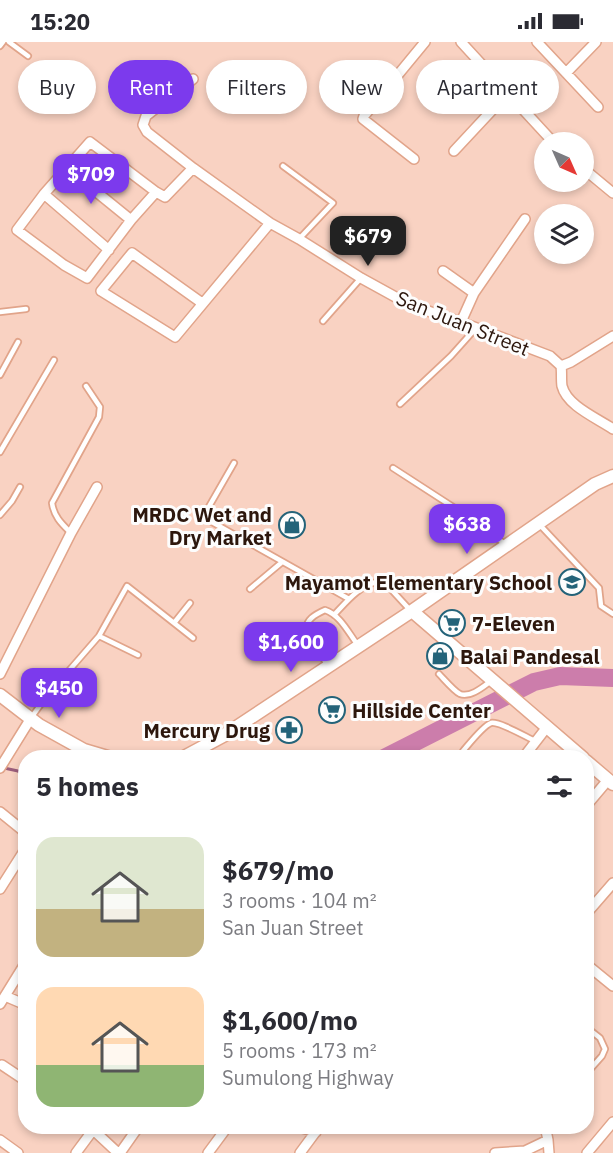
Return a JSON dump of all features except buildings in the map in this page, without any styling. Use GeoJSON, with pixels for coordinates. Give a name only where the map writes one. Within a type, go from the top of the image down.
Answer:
{"type":"FeatureCollection","features":[{"type":"Feature","properties":{"kind":"main road"},"geometry":{"type":"LineString","coordinates":[[197,750],[223,736],[412,611],[595,484],[613,476]]}},
{"type":"Feature","properties":{"kind":"main road"},"geometry":{"type":"LineString","coordinates":[[412,611],[574,750]]}},
{"type":"Feature","properties":{"kind":"main road"},"geometry":{"type":"LineString","coordinates":[[0,695],[39,725],[84,750]]}},
{"type":"Feature","properties":{"kind":"main road"},"geometry":{"type":"LineString","coordinates":[[594,768],[611,782]]}},
{"type":"Feature","properties":{"kind":"street"},"geometry":{"type":"LineString","coordinates":[[414,159],[363,119],[425,42]]}},
{"type":"Feature","properties":{"kind":"street"},"geometry":{"type":"LineString","coordinates":[[461,42],[478,60]]}},
{"type":"Feature","properties":{"kind":"street"},"geometry":{"type":"LineString","coordinates":[[537,42],[598,107]]}},
{"type":"Feature","properties":{"kind":"street"},"geometry":{"type":"LineString","coordinates":[[566,73],[597,42]]}},
{"type":"Feature","properties":{"kind":"street","name":"San Juan Street"},"geometry":{"type":"LineString","coordinates":[[149,114],[143,125],[147,132],[270,223],[410,305],[550,356],[561,366]]}},
{"type":"Feature","properties":{"kind":"street"},"geometry":{"type":"LineString","coordinates":[[454,151],[488,114]]}},
{"type":"Feature","properties":{"kind":"street"},"geometry":{"type":"LineString","coordinates":[[527,114],[544,132]]}},
{"type":"Feature","properties":{"kind":"street"},"geometry":{"type":"LineString","coordinates":[[156,192],[131,220],[87,278],[64,265],[17,230],[44,194],[90,142],[165,197],[194,168]]}},
{"type":"Feature","properties":{"kind":"street"},"geometry":{"type":"LineString","coordinates":[[67,168],[131,220]]}},
{"type":"Feature","properties":{"kind":"street"},"geometry":{"type":"LineString","coordinates":[[594,178],[613,193]]}},
{"type":"Feature","properties":{"kind":"street"},"geometry":{"type":"LineString","coordinates":[[44,194],[109,250]]}},
{"type":"Feature","properties":{"kind":"street"},"geometry":{"type":"LineString","coordinates":[[461,322],[474,293],[525,219]]}},
{"type":"Feature","properties":{"kind":"street"},"geometry":{"type":"LineString","coordinates":[[202,303],[132,253],[101,291],[175,337],[270,223]]}},
{"type":"Feature","properties":{"kind":"street"},"geometry":{"type":"LineString","coordinates":[[443,271],[474,293]]}},
{"type":"Feature","properties":{"kind":"street"},"geometry":{"type":"LineString","coordinates":[[613,336],[561,366],[562,385],[567,397],[581,409],[613,429]]}},
{"type":"Feature","properties":{"kind":"street"},"geometry":{"type":"LineString","coordinates":[[0,674],[71,533],[97,487]]}},
{"type":"Feature","properties":{"kind":"street"},"geometry":{"type":"LineString","coordinates":[[0,768],[31,718]]}},
{"type":"Feature","properties":{"kind":"street"},"geometry":{"type":"LineString","coordinates":[[529,750],[548,727]]}},
{"type":"Feature","properties":{"kind":"street"},"geometry":{"type":"LineString","coordinates":[[594,798],[611,782]]}},
{"type":"Feature","properties":{"kind":"street"},"geometry":{"type":"LineString","coordinates":[[0,812],[18,827]]}},
{"type":"Feature","properties":{"kind":"street"},"geometry":{"type":"LineString","coordinates":[[0,889],[18,861]]}},
{"type":"Feature","properties":{"kind":"street"},"geometry":{"type":"LineString","coordinates":[[594,905],[613,885]]}},
{"type":"Feature","properties":{"kind":"street"},"geometry":{"type":"LineString","coordinates":[[594,971],[613,986]]}},
{"type":"Feature","properties":{"kind":"street"},"geometry":{"type":"LineString","coordinates":[[18,975],[3,1000],[18,1003]]}},
{"type":"Feature","properties":{"kind":"street"},"geometry":{"type":"LineString","coordinates":[[2,1065],[18,1076]]}},
{"type":"Feature","properties":{"kind":"street"},"geometry":{"type":"LineString","coordinates":[[587,1153],[610,1125]]}},
{"type":"Feature","properties":{"kind":"street"},"geometry":{"type":"LineString","coordinates":[[76,1153],[87,1134]]}},
{"type":"Feature","properties":{"kind":"street"},"geometry":{"type":"LineString","coordinates":[[98,1134],[119,1153],[133,1134]]}},
{"type":"Feature","properties":{"kind":"street"},"geometry":{"type":"LineString","coordinates":[[208,1153],[222,1134]]}},
{"type":"Feature","properties":{"kind":"street"},"geometry":{"type":"LineString","coordinates":[[300,1153],[314,1134]]}},
{"type":"Feature","properties":{"kind":"street"},"geometry":{"type":"LineString","coordinates":[[547,1134],[549,1153]]}},
{"type":"Feature","properties":{"kind":"street"},"geometry":{"type":"LineString","coordinates":[[0,1140],[18,1153]]}},
{"type":"Feature","properties":{"kind":"street"},"geometry":{"type":"LineString","coordinates":[[495,1153],[525,1151],[548,1140]]}},
{"type":"Feature","properties":{"kind":"lane"},"geometry":{"type":"LineString","coordinates":[[0,46],[3,42]]}},
{"type":"Feature","properties":{"kind":"lane"},"geometry":{"type":"LineString","coordinates":[[9,42],[28,56]]}},
{"type":"Feature","properties":{"kind":"lane"},"geometry":{"type":"LineString","coordinates":[[283,166],[333,203],[299,239]]}},
{"type":"Feature","properties":{"kind":"lane"},"geometry":{"type":"LineString","coordinates":[[323,321],[361,278]]}},
{"type":"Feature","properties":{"kind":"lane"},"geometry":{"type":"LineString","coordinates":[[0,312],[26,309]]}},
{"type":"Feature","properties":{"kind":"lane"},"geometry":{"type":"LineString","coordinates":[[400,404],[451,356],[476,328]]}},
{"type":"Feature","properties":{"kind":"lane"},"geometry":{"type":"LineString","coordinates":[[0,375],[18,342]]}},
{"type":"Feature","properties":{"kind":"lane"},"geometry":{"type":"LineString","coordinates":[[0,452],[54,360]]}},
{"type":"Feature","properties":{"kind":"lane"},"geometry":{"type":"LineString","coordinates":[[71,533],[57,520],[52,503],[99,417],[100,407],[86,386]]}},
{"type":"Feature","properties":{"kind":"lane"},"geometry":{"type":"LineString","coordinates":[[234,463],[203,517],[348,599]]}},
{"type":"Feature","properties":{"kind":"lane"},"geometry":{"type":"LineString","coordinates":[[393,468],[507,545]]}},
{"type":"Feature","properties":{"kind":"lane"},"geometry":{"type":"LineString","coordinates":[[0,515],[20,488]]}},
{"type":"Feature","properties":{"kind":"lane"},"geometry":{"type":"LineString","coordinates":[[539,524],[599,588],[601,606],[613,614]]}},
{"type":"Feature","properties":{"kind":"lane"},"geometry":{"type":"LineString","coordinates":[[250,589],[281,563]]}},
{"type":"Feature","properties":{"kind":"lane"},"geometry":{"type":"LineString","coordinates":[[334,615],[348,599],[366,585],[380,581],[388,586],[412,611]]}},
{"type":"Feature","properties":{"kind":"lane"},"geometry":{"type":"LineString","coordinates":[[31,718],[99,636],[127,586],[193,638]]}},
{"type":"Feature","properties":{"kind":"lane"},"geometry":{"type":"LineString","coordinates":[[174,623],[190,603]]}},
{"type":"Feature","properties":{"kind":"lane"},"geometry":{"type":"LineString","coordinates":[[328,666],[306,626],[312,618],[325,610],[334,615],[358,647]]}},
{"type":"Feature","properties":{"kind":"lane"},"geometry":{"type":"LineString","coordinates":[[99,636],[138,655]]}},
{"type":"Feature","properties":{"kind":"lane"},"geometry":{"type":"LineString","coordinates":[[438,674],[460,694],[468,694],[497,683]]}},
{"type":"Feature","properties":{"kind":"lane"},"geometry":{"type":"LineString","coordinates":[[464,750],[491,723],[499,724],[535,742]]}},
{"type":"Feature","properties":{"kind":"lane"},"geometry":{"type":"LineString","coordinates":[[594,1033],[600,1038],[604,1049],[602,1056],[594,1065]]}},
{"type":"Feature","properties":{"kind":"waterway"},"geometry":{"type":"LineString","coordinates":[[400,750],[534,682],[560,676],[613,678]]}},
{"type":"Feature","properties":{"kind":"waterway"},"geometry":{"type":"LineString","coordinates":[[4,768],[18,771]]}},
{"type":"Feature","properties":{"kind":"place","name":"MRDC Wet and Dry Market"},"geometry":{"type":"Point","coordinates":[292,525]}},
{"type":"Feature","properties":{"kind":"place","name":"Mayamot Elementary School"},"geometry":{"type":"Point","coordinates":[572,582]}},
{"type":"Feature","properties":{"kind":"place","name":"7-Eleven"},"geometry":{"type":"Point","coordinates":[452,623]}},
{"type":"Feature","properties":{"kind":"place","name":"Balai Pandesal"},"geometry":{"type":"Point","coordinates":[440,656]}},
{"type":"Feature","properties":{"kind":"place","name":"Hillside Center"},"geometry":{"type":"Point","coordinates":[332,710]}},
{"type":"Feature","properties":{"kind":"place","name":"Mercury Drug"},"geometry":{"type":"Point","coordinates":[289,730]}}]}
